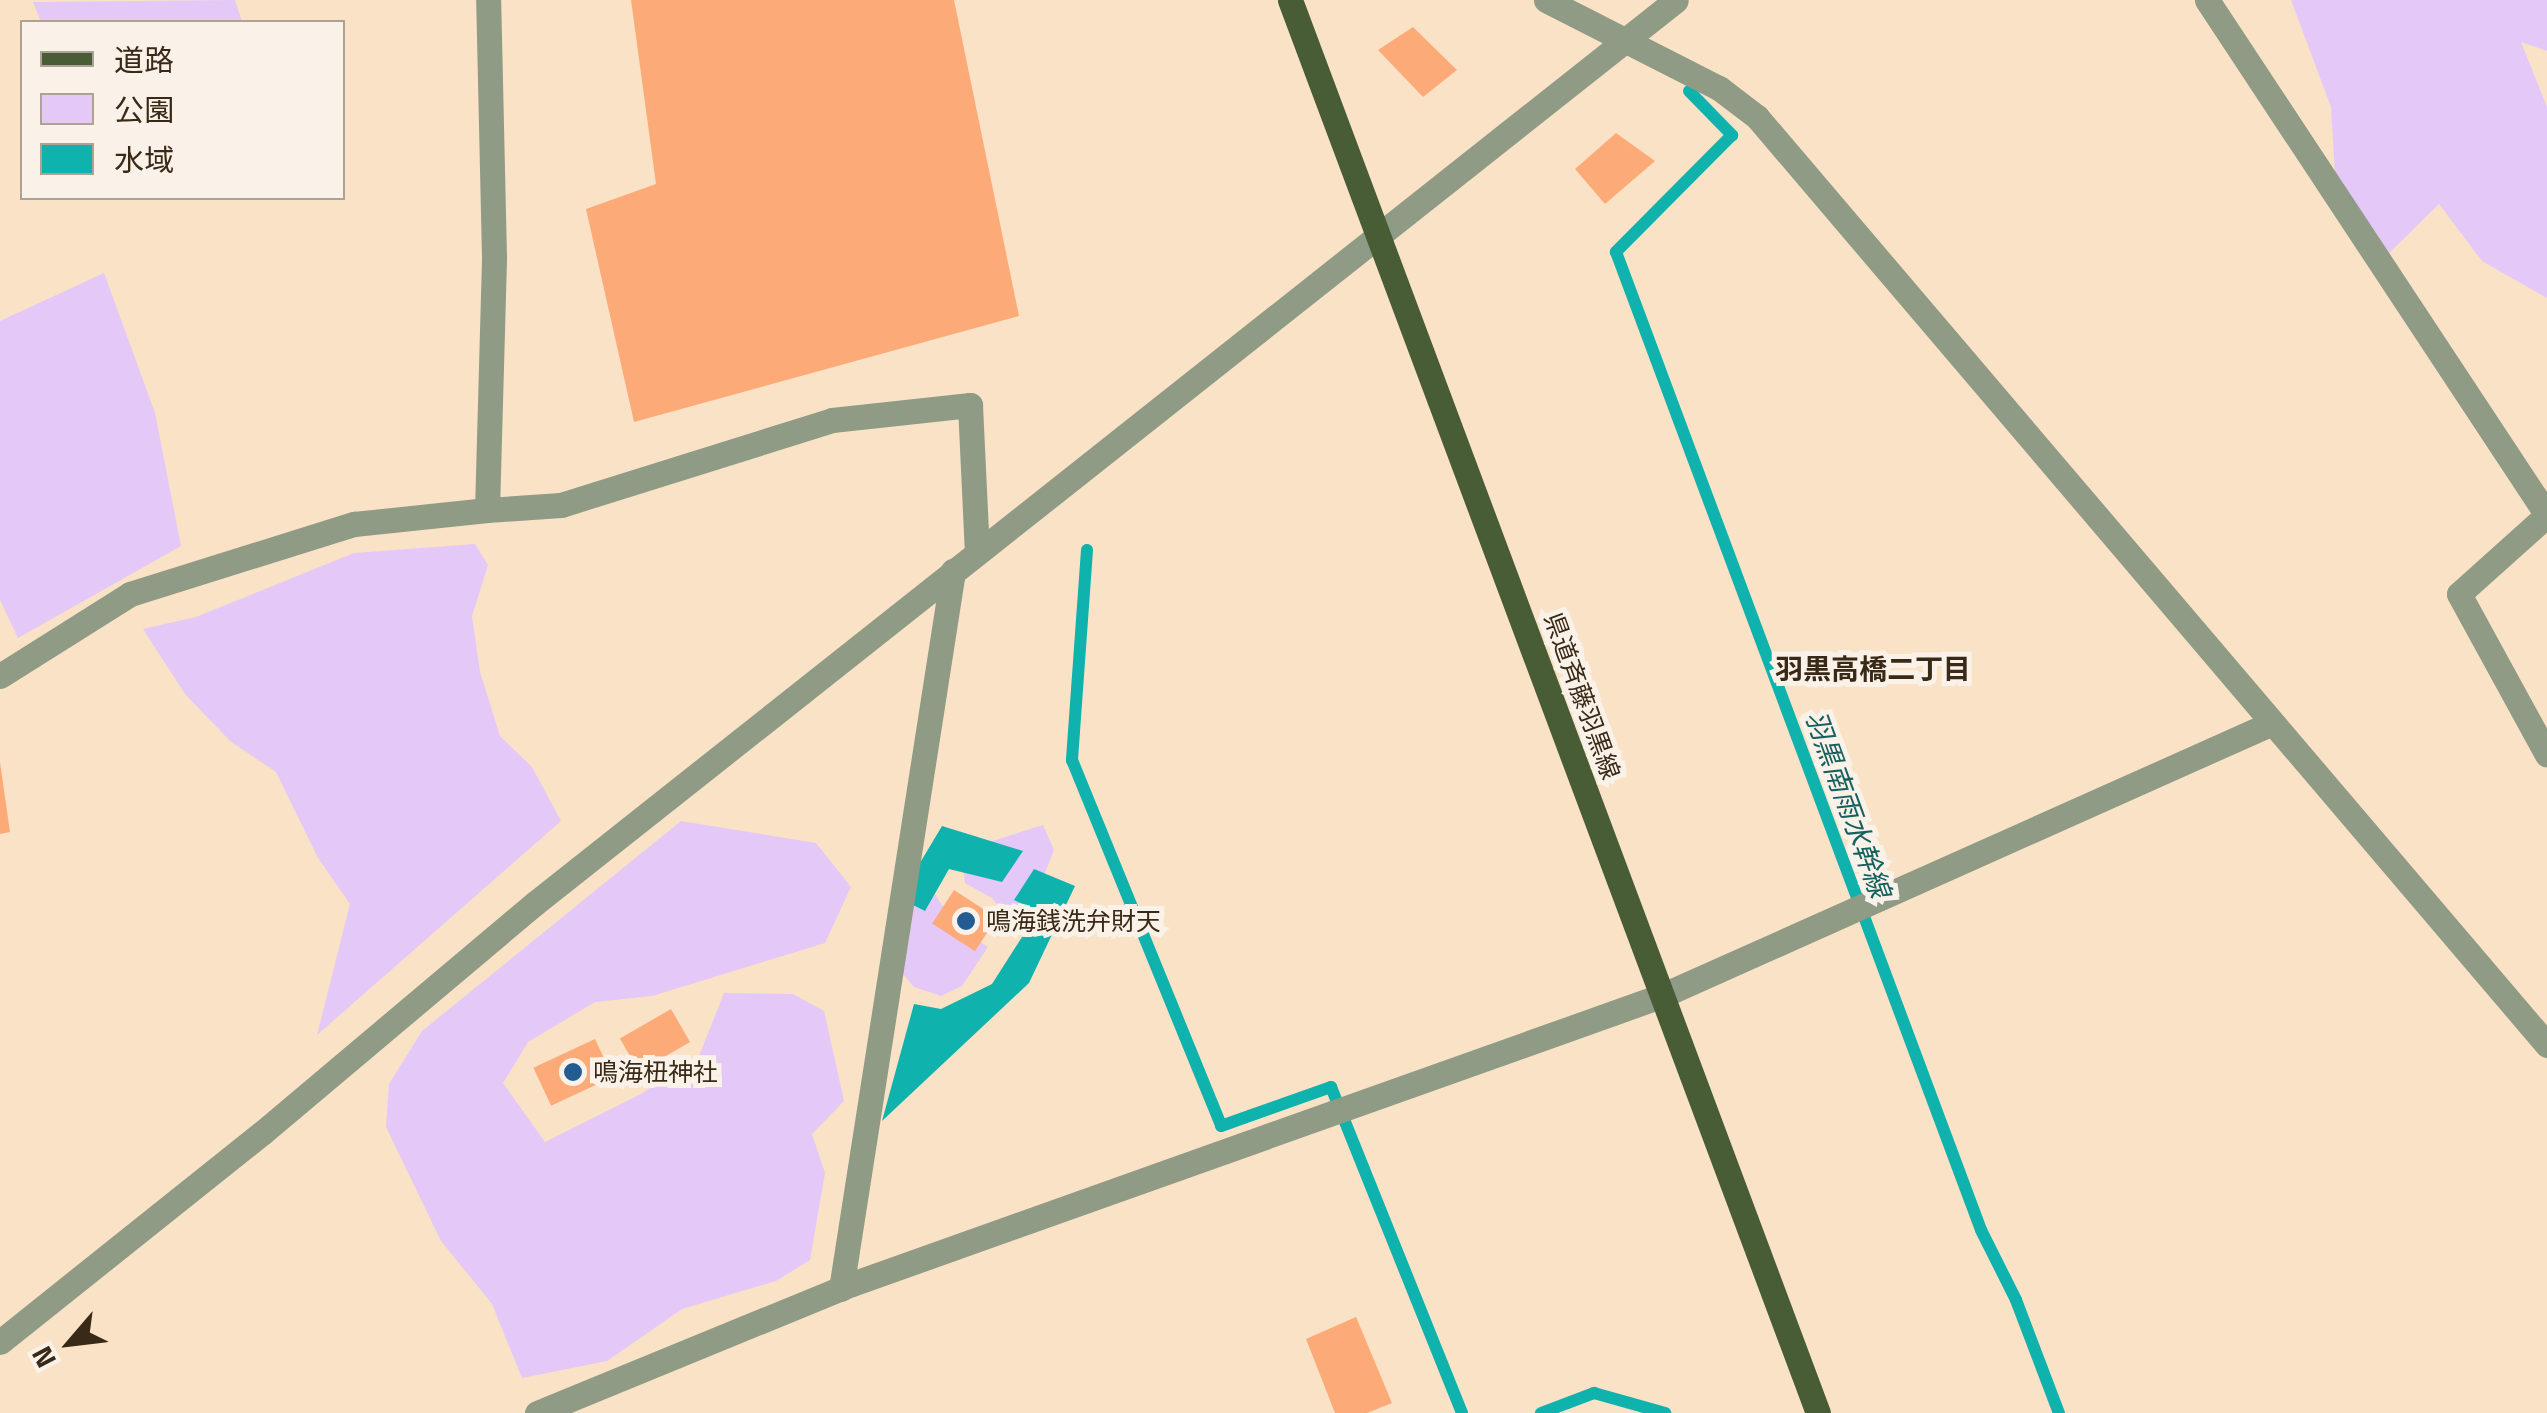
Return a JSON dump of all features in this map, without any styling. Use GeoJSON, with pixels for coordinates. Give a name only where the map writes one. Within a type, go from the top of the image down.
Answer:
{"type":"FeatureCollection","features":[{"type":"Feature","properties":{"kind":"main road","name":"県道斉藤羽黒線"},"geometry":{"type":"LineString","coordinates":[[1290,0],[1818,1413]]}},
{"type":"Feature","properties":{"kind":"street"},"geometry":{"type":"LineString","coordinates":[[488,0],[494,257],[488,510]]}},
{"type":"Feature","properties":{"kind":"street"},"geometry":{"type":"LineString","coordinates":[[1546,0],[1719,88],[1757,118],[2547,1046]]}},
{"type":"Feature","properties":{"kind":"street"},"geometry":{"type":"LineString","coordinates":[[0,1342],[262,1133],[534,904],[1377,231],[1676,0]]}},
{"type":"Feature","properties":{"kind":"street"},"geometry":{"type":"LineString","coordinates":[[2207,0],[2546,514],[2459,594],[2547,755]]}},
{"type":"Feature","properties":{"kind":"street"},"geometry":{"type":"LineString","coordinates":[[3,664],[130,594],[354,524],[561,505],[832,420],[970,405],[977,551]]}},
{"type":"Feature","properties":{"kind":"street"},"geometry":{"type":"LineString","coordinates":[[841,1289],[953,571]]}},
{"type":"Feature","properties":{"kind":"street"},"geometry":{"type":"LineString","coordinates":[[537,1413],[841,1289],[1661,996],[1878,904],[2270,724]]}},
{"type":"Feature","properties":{"kind":"green space"},"geometry":{"type":"Polygon","coordinates":[[[235,0],[241,20],[40,20],[33,2],[235,0]]]}},
{"type":"Feature","properties":{"kind":"green space"},"geometry":{"type":"Polygon","coordinates":[[[2291,0],[2547,0],[2547,51],[2521,42],[2547,107],[2547,298],[2482,261],[2439,204],[2382,260],[2337,209],[2331,107],[2291,0]]]}},
{"type":"Feature","properties":{"kind":"green space"},"geometry":{"type":"Polygon","coordinates":[[[104,273],[155,413],[181,546],[18,638],[0,600],[0,321],[104,273]]]}},
{"type":"Feature","properties":{"kind":"green space"},"geometry":{"type":"Polygon","coordinates":[[[475,544],[488,565],[472,616],[480,672],[500,736],[532,767],[561,821],[317,1035],[350,904],[318,858],[276,772],[230,741],[185,694],[143,629],[196,617],[354,553],[475,544]]]}},
{"type":"Feature","properties":{"kind":"green space"},"geometry":{"type":"Polygon","coordinates":[[[681,821],[816,843],[851,887],[825,943],[652,996],[595,1002],[528,1042],[503,1083],[545,1142],[641,1094],[699,1056],[724,993],[793,994],[824,1011],[844,1101],[812,1134],[825,1173],[810,1260],[776,1281],[682,1309],[607,1361],[522,1378],[492,1304],[441,1241],[386,1127],[389,1084],[422,1031],[681,821]]]}},
{"type":"Feature","properties":{"kind":"green space"},"geometry":{"type":"Polygon","coordinates":[[[1043,825],[1054,850],[1036,896],[1009,920],[992,898],[965,883],[961,851],[1043,825]]]}},
{"type":"Feature","properties":{"kind":"green space"},"geometry":{"type":"Polygon","coordinates":[[[893,877],[929,885],[955,925],[988,947],[962,986],[941,996],[914,987],[896,966],[893,877]]]}},
{"type":"Feature","properties":{"kind":"water"},"geometry":{"type":"Polygon","coordinates":[[[942,826],[1023,851],[1002,882],[949,869],[925,911],[899,898],[942,826]]]}},
{"type":"Feature","properties":{"kind":"water"},"geometry":{"type":"Polygon","coordinates":[[[1034,869],[1075,886],[1029,983],[882,1121],[914,1004],[941,1009],[992,984],[1038,912],[1014,900],[1034,869]]]}},
{"type":"Feature","properties":{"kind":"building"},"geometry":{"type":"Polygon","coordinates":[[[631,0],[954,0],[1019,316],[634,422],[586,209],[656,184],[631,0]]]}},
{"type":"Feature","properties":{"kind":"building"},"geometry":{"type":"Polygon","coordinates":[[[1413,27],[1457,70],[1423,97],[1378,50],[1413,27]]]}},
{"type":"Feature","properties":{"kind":"building"},"geometry":{"type":"Polygon","coordinates":[[[1616,133],[1655,161],[1605,204],[1575,169],[1616,133]]]}},
{"type":"Feature","properties":{"kind":"building"},"geometry":{"type":"Polygon","coordinates":[[[0,762],[10,832],[0,834],[0,762]]]}},
{"type":"Feature","properties":{"kind":"building","name":"鳴海銭洗弁財天"},"geometry":{"type":"Polygon","coordinates":[[[954,890],[997,918],[975,951],[932,924],[954,890]]]}},
{"type":"Feature","properties":{"kind":"building"},"geometry":{"type":"Polygon","coordinates":[[[671,1009],[690,1042],[639,1071],[620,1038],[671,1009]]]}},
{"type":"Feature","properties":{"kind":"building","name":"鳴海杻神社"},"geometry":{"type":"Polygon","coordinates":[[[595,1039],[613,1077],[551,1106],[533,1068],[595,1039]]]}},
{"type":"Feature","properties":{"kind":"building"},"geometry":{"type":"Polygon","coordinates":[[[1356,1317],[1392,1403],[1367,1413],[1335,1413],[1306,1339],[1356,1317]]]}},
{"type":"Feature","properties":{"kind":"waterway","name":"羽黒南雨水幹線"},"geometry":{"type":"LineString","coordinates":[[1689,91],[1732,135],[1616,252],[1981,1230],[2016,1300],[2059,1413]]}},
{"type":"Feature","properties":{"kind":"waterway"},"geometry":{"type":"LineString","coordinates":[[1087,550],[1072,760],[1221,1126],[1331,1087],[1462,1413]]}},
{"type":"Feature","properties":{"kind":"waterway"},"geometry":{"type":"LineString","coordinates":[[1541,1413],[1594,1393],[1665,1413]]}},
{"type":"Feature","properties":{"kind":"place","name":"鳴海銭洗弁財天"},"geometry":{"type":"Point","coordinates":[966,921]}},
{"type":"Feature","properties":{"kind":"place","name":"鳴海杻神社"},"geometry":{"type":"Point","coordinates":[573,1072]}},
{"type":"Feature","properties":{"kind":"district","name":"羽黒高橋二丁目"},"geometry":{"type":"Point","coordinates":[1873,669]}}]}
